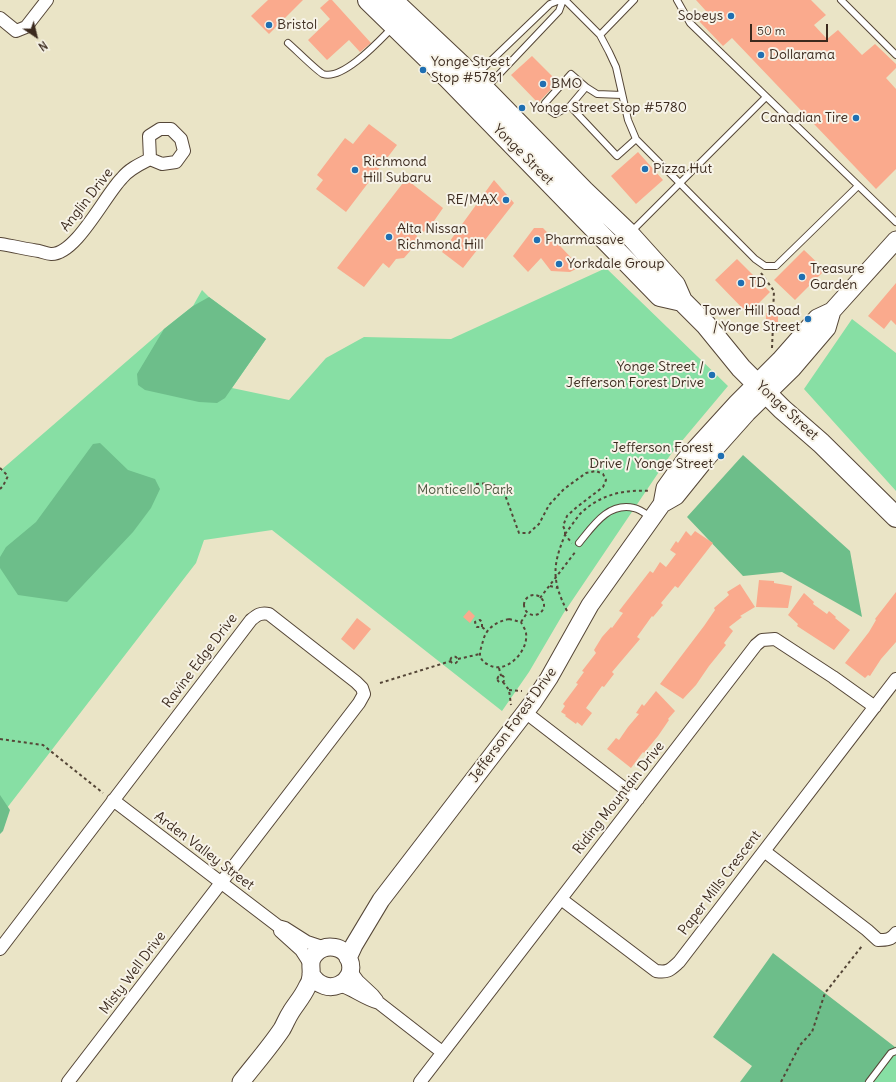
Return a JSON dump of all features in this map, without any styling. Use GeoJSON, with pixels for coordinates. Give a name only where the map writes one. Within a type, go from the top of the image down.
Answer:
{"type":"FeatureCollection","features":[{"type":"Feature","properties":{"kind":"main road","name":"Yonge Street"},"geometry":{"type":"LineString","coordinates":[[368,0],[394,25],[473,90],[629,234],[675,285],[682,301],[706,325],[741,368],[822,443],[896,517]]}},
{"type":"Feature","properties":{"kind":"main road","name":"Yonge Street"},"geometry":{"type":"LineString","coordinates":[[392,0],[591,223],[660,296],[682,301]]}},
{"type":"Feature","properties":{"kind":"street"},"geometry":{"type":"LineString","coordinates":[[0,18],[16,31],[26,27],[47,0]]}},
{"type":"Feature","properties":{"kind":"street","name":"Anglin Drive"},"geometry":{"type":"LineString","coordinates":[[0,244],[50,254],[63,251],[79,236],[122,178],[132,169],[150,159]]}},
{"type":"Feature","properties":{"kind":"street","name":"Jefferson Forest Drive"},"geometry":{"type":"LineString","coordinates":[[349,964],[354,945],[381,900],[518,709],[548,678],[590,605],[662,504],[665,488],[685,460],[762,389],[780,360],[817,318],[832,310],[896,240]]}},
{"type":"Feature","properties":{"kind":"street","name":"Ravine Edge Drive"},"geometry":{"type":"LineString","coordinates":[[0,949],[251,620],[257,615],[263,613],[269,614],[356,682],[362,688],[364,694],[359,703],[221,883]]}},
{"type":"Feature","properties":{"kind":"street","name":"Riding Mountain Drive"},"geometry":{"type":"LineString","coordinates":[[420,1082],[756,645],[762,640],[775,639],[875,707]]}},
{"type":"Feature","properties":{"kind":"street","name":"Paper Mills Crescent"},"geometry":{"type":"LineString","coordinates":[[561,899],[648,966],[656,971],[664,972],[671,969],[679,962],[896,679]]}},
{"type":"Feature","properties":{"kind":"street"},"geometry":{"type":"LineString","coordinates":[[518,709],[638,799]]}},
{"type":"Feature","properties":{"kind":"street","name":"Arden Valley Street"},"geometry":{"type":"LineString","coordinates":[[113,800],[278,926],[285,928],[307,942],[328,947]]}},
{"type":"Feature","properties":{"kind":"street"},"geometry":{"type":"LineString","coordinates":[[764,851],[878,940],[886,940],[893,937],[896,933]]}},
{"type":"Feature","properties":{"kind":"street","name":"Misty Well Drive"},"geometry":{"type":"LineString","coordinates":[[68,1082],[221,883]]}},
{"type":"Feature","properties":{"kind":"street","name":"Jefferson Forest Drive"},"geometry":{"type":"LineString","coordinates":[[328,947],[348,936],[381,900]]}},
{"type":"Feature","properties":{"kind":"street","name":"Arden Valley Street"},"geometry":{"type":"LineString","coordinates":[[278,926],[281,933],[301,950],[311,969]]}},
{"type":"Feature","properties":{"kind":"street"},"geometry":{"type":"LineString","coordinates":[[241,1082],[282,1028],[307,987],[316,953],[328,947],[342,950],[358,982],[374,995],[378,1003]]}},
{"type":"Feature","properties":{"kind":"street"},"geometry":{"type":"LineString","coordinates":[[282,1028],[295,1018],[317,994],[347,979],[349,964]]}},
{"type":"Feature","properties":{"kind":"street"},"geometry":{"type":"LineString","coordinates":[[311,969],[317,982],[321,985],[348,988],[368,1000],[378,1003],[442,1052]]}},
{"type":"Feature","properties":{"kind":"lane"},"geometry":{"type":"LineString","coordinates":[[473,90],[550,4],[560,0]]}},
{"type":"Feature","properties":{"kind":"lane"},"geometry":{"type":"LineString","coordinates":[[473,90],[559,11],[564,0],[600,34],[616,67],[628,120],[636,138],[681,182],[755,259],[765,266],[776,266],[858,186]]}},
{"type":"Feature","properties":{"kind":"lane"},"geometry":{"type":"LineString","coordinates":[[600,34],[634,0]]}},
{"type":"Feature","properties":{"kind":"lane"},"geometry":{"type":"LineString","coordinates":[[677,0],[690,22],[896,222]]}},
{"type":"Feature","properties":{"kind":"lane"},"geometry":{"type":"LineString","coordinates":[[841,0],[896,55]]}},
{"type":"Feature","properties":{"kind":"lane"},"geometry":{"type":"LineString","coordinates":[[288,43],[323,74],[336,75],[367,54],[394,25]]}},
{"type":"Feature","properties":{"kind":"lane"},"geometry":{"type":"LineString","coordinates":[[586,87],[570,106],[555,114],[546,108],[546,103],[571,74],[586,87],[598,94],[622,95]]}},
{"type":"Feature","properties":{"kind":"lane"},"geometry":{"type":"LineString","coordinates":[[629,234],[766,97]]}},
{"type":"Feature","properties":{"kind":"lane"},"geometry":{"type":"LineString","coordinates":[[570,106],[617,156],[636,138]]}},
{"type":"Feature","properties":{"kind":"lane"},"geometry":{"type":"LineString","coordinates":[[577,545],[606,512],[618,508],[635,508],[652,518]]}},
{"type":"Feature","properties":{"kind":"lane"},"geometry":{"type":"LineString","coordinates":[[869,1082],[891,1053],[896,1051]]}},
{"type":"Feature","properties":{"kind":"path"},"geometry":{"type":"LineString","coordinates":[[760,273],[774,291],[773,313]]}},
{"type":"Feature","properties":{"kind":"path"},"geometry":{"type":"LineString","coordinates":[[772,350],[773,325]]}},
{"type":"Feature","properties":{"kind":"path"},"geometry":{"type":"LineString","coordinates":[[0,468],[8,476],[0,489]]}},
{"type":"Feature","properties":{"kind":"path"},"geometry":{"type":"LineString","coordinates":[[476,484],[491,483],[504,492],[519,533],[529,533],[539,524],[549,505],[564,489],[586,473],[596,471],[604,474],[606,480],[603,488],[567,516],[563,526],[565,535],[577,545],[556,578],[540,598]]}},
{"type":"Feature","properties":{"kind":"path"},"geometry":{"type":"LineString","coordinates":[[568,611],[559,595],[556,578],[557,554],[565,535],[579,515],[592,504],[607,496],[628,491],[650,491]]}},
{"type":"Feature","properties":{"kind":"path"},"geometry":{"type":"LineString","coordinates":[[550,586],[558,588]]}},
{"type":"Feature","properties":{"kind":"path"},"geometry":{"type":"LineString","coordinates":[[533,595],[540,598],[544,604],[542,611],[534,615],[527,613],[524,606],[526,599],[533,595]]}},
{"type":"Feature","properties":{"kind":"path"},"geometry":{"type":"LineString","coordinates":[[521,622],[527,613]]}},
{"type":"Feature","properties":{"kind":"path"},"geometry":{"type":"LineString","coordinates":[[509,619],[521,622],[526,633],[525,644],[520,654],[510,664],[499,668],[493,668],[484,663],[480,654],[484,635],[496,622],[509,619]]}},
{"type":"Feature","properties":{"kind":"path"},"geometry":{"type":"LineString","coordinates":[[482,627],[482,622],[480,620],[474,621],[476,626],[482,627],[488,632]]}},
{"type":"Feature","properties":{"kind":"path"},"geometry":{"type":"LineString","coordinates":[[451,660],[454,663],[457,662],[458,659],[480,654]]}},
{"type":"Feature","properties":{"kind":"path"},"geometry":{"type":"LineString","coordinates":[[380,683],[451,660],[454,656],[458,659]]}},
{"type":"Feature","properties":{"kind":"path"},"geometry":{"type":"LineString","coordinates":[[499,668],[501,676],[504,678],[503,682],[509,690],[518,709]]}},
{"type":"Feature","properties":{"kind":"path"},"geometry":{"type":"LineString","coordinates":[[501,676],[498,678],[498,681],[501,683],[503,682]]}},
{"type":"Feature","properties":{"kind":"path"},"geometry":{"type":"LineString","coordinates":[[509,690],[522,691]]}},
{"type":"Feature","properties":{"kind":"path"},"geometry":{"type":"LineString","coordinates":[[0,739],[43,745],[103,793]]}},
{"type":"Feature","properties":{"kind":"path"},"geometry":{"type":"LineString","coordinates":[[781,1082],[800,1045],[812,1032],[826,993],[862,946]]}},
{"type":"Feature","properties":{"kind":"green space","name":"Monticello Park"},"geometry":{"type":"Polygon","coordinates":[[[606,268],[728,386],[671,454],[563,614],[529,672],[502,711],[272,530],[204,540],[196,563],[0,817],[0,471],[164,329],[193,306],[202,290],[209,297],[266,339],[232,388],[289,400],[326,358],[364,337],[451,339],[606,268]]]}},
{"type":"Feature","properties":{"kind":"green space"},"geometry":{"type":"Polygon","coordinates":[[[209,297],[266,339],[225,398],[217,403],[199,402],[145,390],[138,385],[137,374],[164,329],[193,306],[209,297]]]}},
{"type":"Feature","properties":{"kind":"green space"},"geometry":{"type":"Polygon","coordinates":[[[852,319],[896,353],[896,491],[804,389],[852,319]]]}},
{"type":"Feature","properties":{"kind":"green space"},"geometry":{"type":"Polygon","coordinates":[[[100,443],[128,470],[155,479],[160,489],[151,508],[133,532],[67,602],[18,595],[0,568],[0,557],[6,547],[36,522],[93,444],[100,443]]]}},
{"type":"Feature","properties":{"kind":"green space"},"geometry":{"type":"Polygon","coordinates":[[[743,455],[850,551],[862,617],[782,572],[743,576],[687,517],[743,455]]]}},
{"type":"Feature","properties":{"kind":"green space"},"geometry":{"type":"Polygon","coordinates":[[[0,795],[10,810],[3,831],[0,834],[0,795]]]}},
{"type":"Feature","properties":{"kind":"green space"},"geometry":{"type":"Polygon","coordinates":[[[773,953],[895,1047],[870,1082],[740,1082],[752,1066],[713,1037],[773,953]]]}},
{"type":"Feature","properties":{"kind":"green space"},"geometry":{"type":"Polygon","coordinates":[[[896,1046],[896,1082],[868,1082],[896,1046]]]}},
{"type":"Feature","properties":{"kind":"building","name":"Bristol"},"geometry":{"type":"Polygon","coordinates":[[[268,0],[303,0],[269,34],[251,16],[268,0]]]}},
{"type":"Feature","properties":{"kind":"building"},"geometry":{"type":"Polygon","coordinates":[[[329,0],[332,0],[371,43],[360,52],[349,40],[327,60],[308,40],[330,19],[320,8],[329,0]]]}},
{"type":"Feature","properties":{"kind":"building"},"geometry":{"type":"Polygon","coordinates":[[[696,0],[811,0],[826,15],[814,25],[827,39],[838,30],[862,55],[875,44],[896,64],[896,68],[886,78],[896,89],[896,169],[876,189],[732,38],[723,46],[697,19],[706,11],[696,0]]]}},
{"type":"Feature","properties":{"kind":"building"},"geometry":{"type":"Polygon","coordinates":[[[532,56],[558,82],[538,103],[511,75],[532,56]]]}},
{"type":"Feature","properties":{"kind":"building","name":"Richmond Hill Subaru"},"geometry":{"type":"Polygon","coordinates":[[[369,124],[397,145],[346,212],[316,189],[323,180],[317,175],[345,138],[353,144],[369,124]]]}},
{"type":"Feature","properties":{"kind":"building"},"geometry":{"type":"Polygon","coordinates":[[[638,152],[663,180],[636,204],[611,176],[638,152]]]}},
{"type":"Feature","properties":{"kind":"building","name":"Alta Nissan Richmond Hill"},"geometry":{"type":"Polygon","coordinates":[[[406,179],[443,208],[427,231],[416,233],[418,242],[404,258],[396,259],[389,268],[383,263],[364,287],[337,268],[406,179]]]}},
{"type":"Feature","properties":{"kind":"building"},"geometry":{"type":"Polygon","coordinates":[[[494,180],[514,203],[463,268],[442,252],[494,180]]]}},
{"type":"Feature","properties":{"kind":"building"},"geometry":{"type":"Polygon","coordinates":[[[534,228],[543,228],[580,267],[570,272],[551,271],[541,258],[528,272],[513,256],[534,228]]]}},
{"type":"Feature","properties":{"kind":"building"},"geometry":{"type":"Polygon","coordinates":[[[804,250],[825,270],[795,300],[774,280],[804,250]]]}},
{"type":"Feature","properties":{"kind":"building"},"geometry":{"type":"Polygon","coordinates":[[[737,259],[770,292],[748,314],[715,280],[737,259]]]}},
{"type":"Feature","properties":{"kind":"building"},"geometry":{"type":"Polygon","coordinates":[[[896,283],[896,325],[891,320],[884,329],[868,316],[896,283]]]}},
{"type":"Feature","properties":{"kind":"building"},"geometry":{"type":"Polygon","coordinates":[[[766,313],[778,313],[778,325],[766,325],[766,313]]]}},
{"type":"Feature","properties":{"kind":"building"},"geometry":{"type":"Polygon","coordinates":[[[686,531],[691,536],[695,531],[713,543],[678,588],[675,586],[661,603],[663,605],[653,617],[652,616],[637,637],[640,639],[612,672],[614,674],[604,687],[602,686],[586,708],[592,713],[582,726],[577,722],[576,724],[561,712],[565,706],[563,704],[578,684],[576,683],[584,672],[582,671],[596,653],[594,650],[602,637],[611,627],[612,628],[623,613],[619,611],[650,571],[653,573],[660,562],[666,567],[676,554],[670,550],[676,541],[678,543],[686,531]]]}},
{"type":"Feature","properties":{"kind":"building"},"geometry":{"type":"Polygon","coordinates":[[[759,580],[774,581],[774,583],[792,586],[788,608],[756,607],[759,580]]]}},
{"type":"Feature","properties":{"kind":"building"},"geometry":{"type":"Polygon","coordinates":[[[740,584],[755,607],[740,616],[742,617],[729,627],[733,631],[724,643],[726,645],[696,685],[683,699],[660,684],[704,626],[715,610],[714,608],[729,595],[727,592],[740,584]]]}},
{"type":"Feature","properties":{"kind":"building"},"geometry":{"type":"Polygon","coordinates":[[[896,592],[896,642],[881,659],[870,676],[868,675],[865,678],[845,663],[869,632],[876,620],[875,619],[896,592]]]}},
{"type":"Feature","properties":{"kind":"building"},"geometry":{"type":"Polygon","coordinates":[[[804,593],[814,602],[813,604],[827,614],[829,611],[850,630],[834,650],[797,626],[798,624],[788,615],[804,593]]]}},
{"type":"Feature","properties":{"kind":"building"},"geometry":{"type":"Polygon","coordinates":[[[469,610],[475,616],[470,623],[463,617],[469,610]]]}},
{"type":"Feature","properties":{"kind":"building"},"geometry":{"type":"Polygon","coordinates":[[[357,618],[371,629],[354,650],[341,639],[357,618]]]}},
{"type":"Feature","properties":{"kind":"building"},"geometry":{"type":"Polygon","coordinates":[[[656,691],[675,711],[668,719],[669,720],[658,736],[631,768],[607,749],[616,738],[619,740],[639,714],[636,713],[642,704],[644,706],[656,691]]]}},
{"type":"Feature","properties":{"kind":"place","name":"Sobeys"},"geometry":{"type":"Point","coordinates":[731,16]}},
{"type":"Feature","properties":{"kind":"place","name":"Bristol"},"geometry":{"type":"Point","coordinates":[269,25]}},
{"type":"Feature","properties":{"kind":"place","name":"Dollarama"},"geometry":{"type":"Point","coordinates":[761,55]}},
{"type":"Feature","properties":{"kind":"place","name":"Yonge Street Stop #5781"},"geometry":{"type":"Point","coordinates":[423,70]}},
{"type":"Feature","properties":{"kind":"place","name":"BMO"},"geometry":{"type":"Point","coordinates":[543,84]}},
{"type":"Feature","properties":{"kind":"place","name":"Yonge Street Stop #5780"},"geometry":{"type":"Point","coordinates":[522,108]}},
{"type":"Feature","properties":{"kind":"place","name":"Canadian Tire"},"geometry":{"type":"Point","coordinates":[856,118]}},
{"type":"Feature","properties":{"kind":"place","name":"Pizza Hut"},"geometry":{"type":"Point","coordinates":[645,169]}},
{"type":"Feature","properties":{"kind":"place","name":"Richmond Hill Subaru"},"geometry":{"type":"Point","coordinates":[355,170]}},
{"type":"Feature","properties":{"kind":"place","name":"RE/MAX"},"geometry":{"type":"Point","coordinates":[506,200]}},
{"type":"Feature","properties":{"kind":"place","name":"Alta Nissan Richmond Hill"},"geometry":{"type":"Point","coordinates":[389,237]}},
{"type":"Feature","properties":{"kind":"place","name":"Pharmasave"},"geometry":{"type":"Point","coordinates":[537,240]}},
{"type":"Feature","properties":{"kind":"place","name":"Yorkdale Group"},"geometry":{"type":"Point","coordinates":[559,264]}},
{"type":"Feature","properties":{"kind":"place","name":"Treasure Garden"},"geometry":{"type":"Point","coordinates":[802,277]}},
{"type":"Feature","properties":{"kind":"place","name":"TD"},"geometry":{"type":"Point","coordinates":[741,283]}},
{"type":"Feature","properties":{"kind":"place","name":"Tower Hill Road / Yonge Street"},"geometry":{"type":"Point","coordinates":[808,319]}},
{"type":"Feature","properties":{"kind":"place","name":"Yonge Street / Jefferson Forest Drive"},"geometry":{"type":"Point","coordinates":[712,375]}},
{"type":"Feature","properties":{"kind":"place","name":"Jefferson Forest Drive / Yonge Street"},"geometry":{"type":"Point","coordinates":[721,456]}}]}
